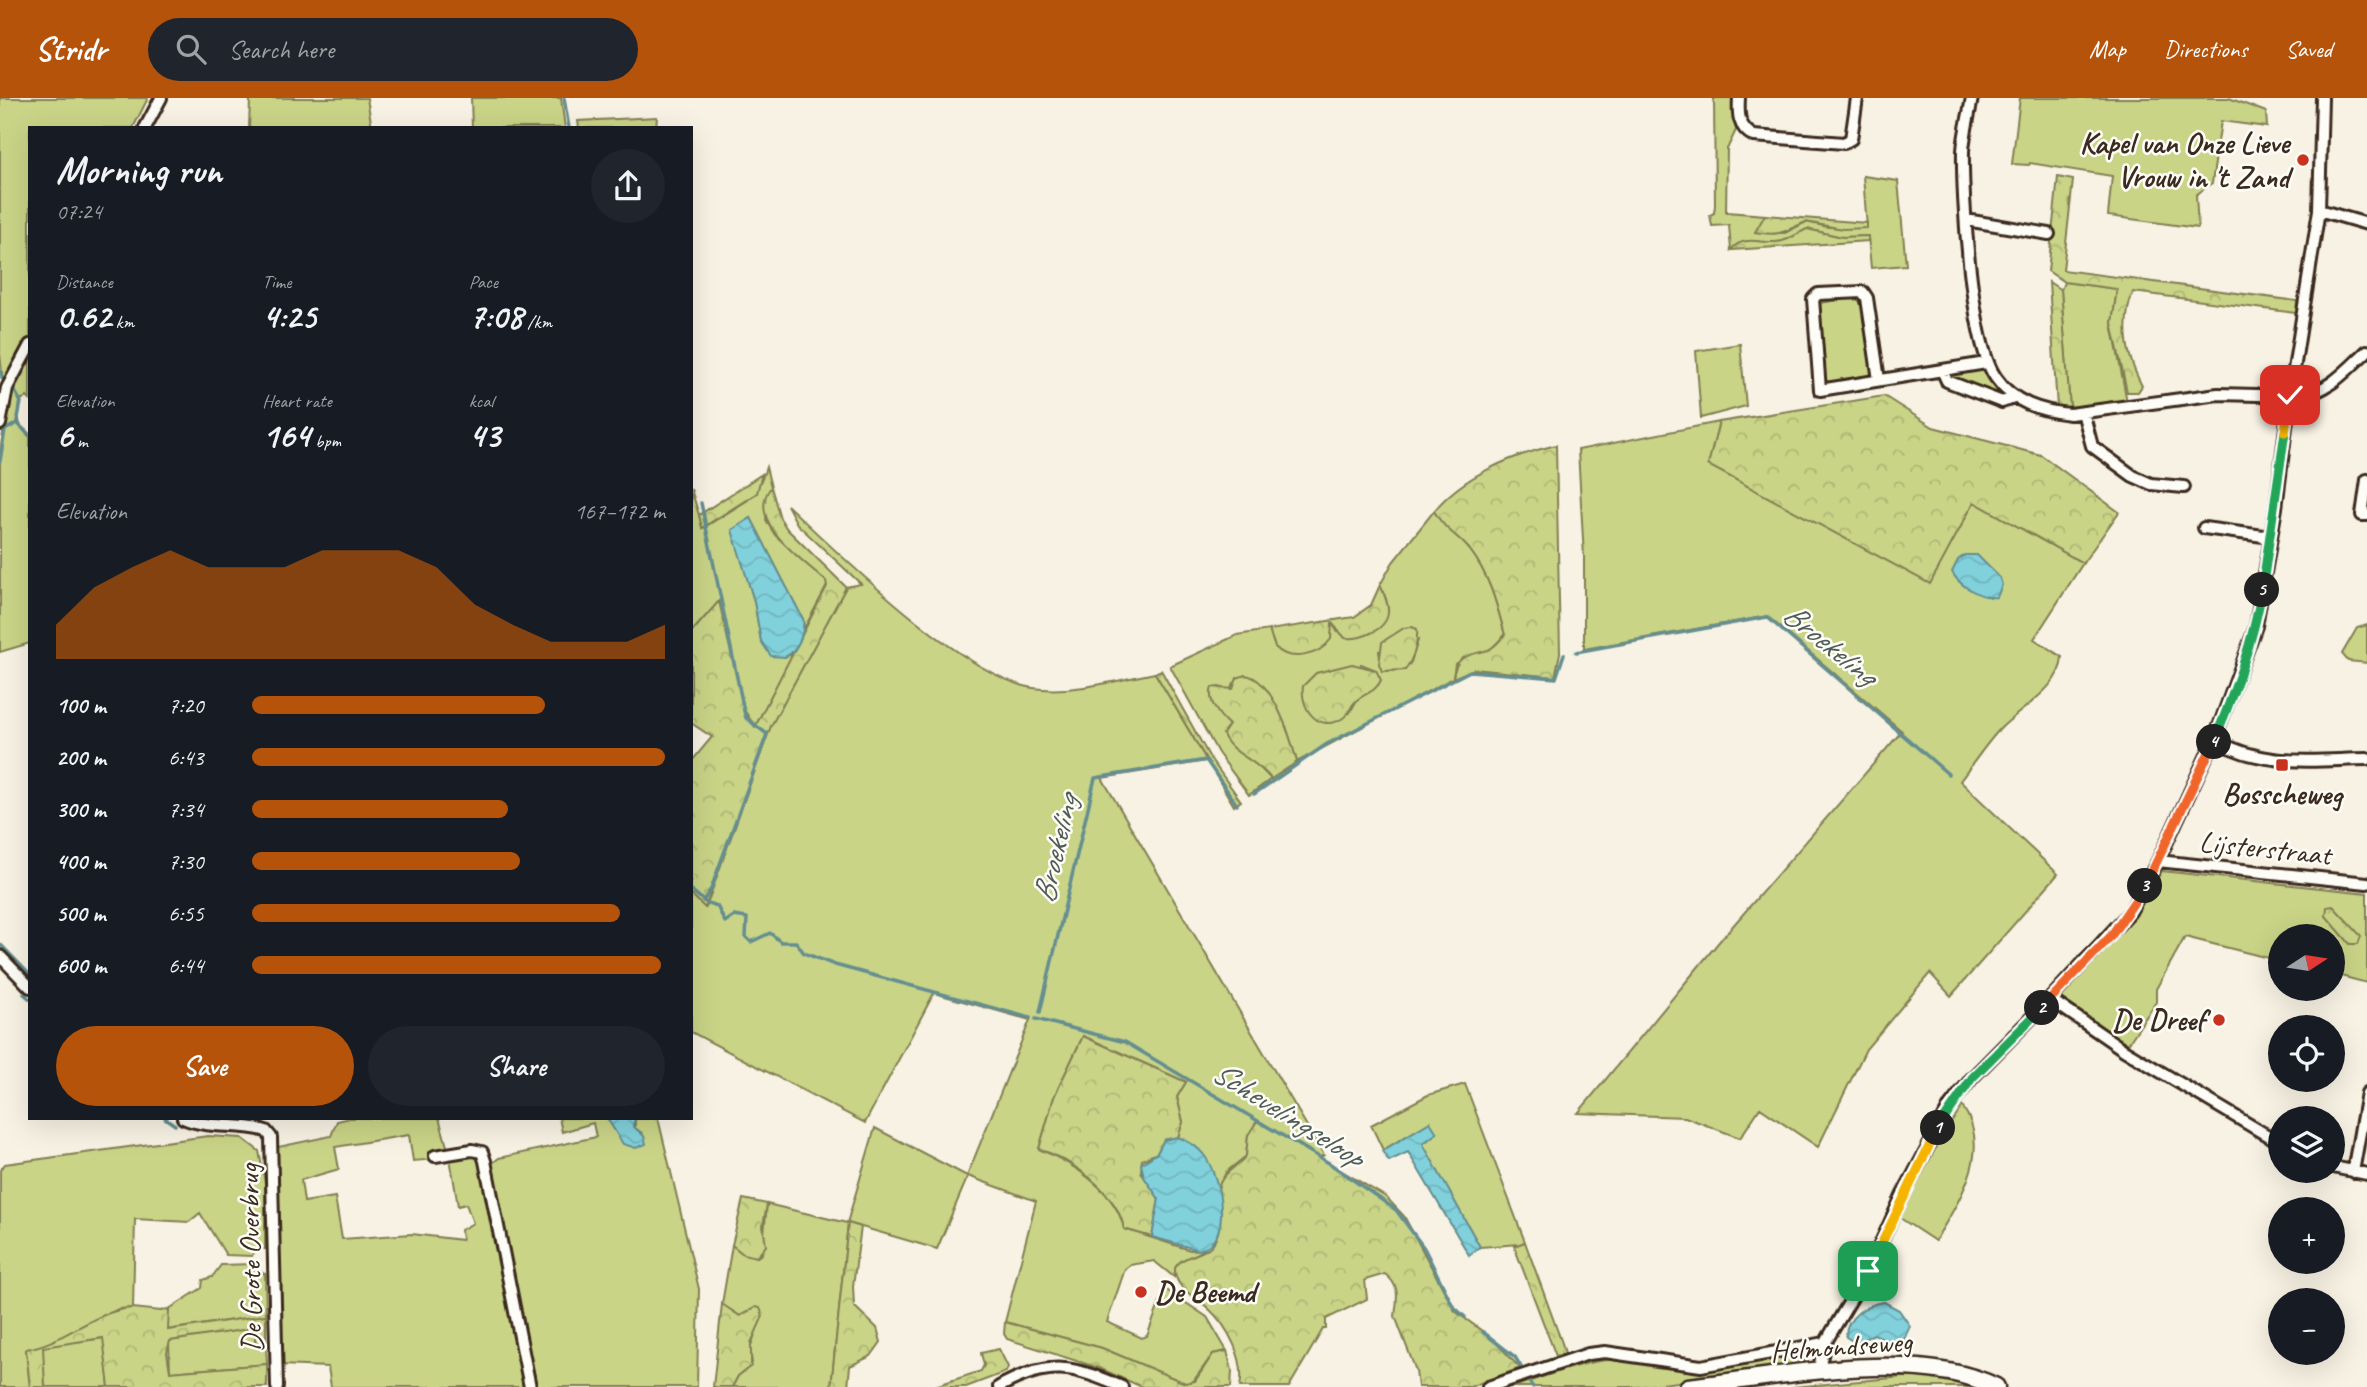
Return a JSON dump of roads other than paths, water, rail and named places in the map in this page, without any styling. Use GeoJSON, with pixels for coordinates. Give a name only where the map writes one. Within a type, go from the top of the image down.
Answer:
{"type":"FeatureCollection","features":[{"type":"Feature","properties":{"kind":"street"},"geometry":{"type":"LineString","coordinates":[[146,126],[161,98]]}},
{"type":"Feature","properties":{"kind":"street"},"geometry":{"type":"LineString","coordinates":[[1739,98],[1738,118],[1744,128],[1754,136],[1844,143],[1851,139],[1857,98]]}},
{"type":"Feature","properties":{"kind":"street"},"geometry":{"type":"LineString","coordinates":[[1972,98],[1963,149],[1966,220],[1980,339],[1986,363],[2014,398],[2052,412],[2083,412],[2218,394],[2313,394],[2333,383],[2367,351]]}},
{"type":"Feature","properties":{"kind":"street"},"geometry":{"type":"LineString","coordinates":[[1818,1372],[1825,1343],[1868,1271],[1904,1192],[1950,1106],[1972,1078],[2130,912],[2158,861],[2214,740],[2256,626],[2271,537],[2319,210],[2322,98]]}},
{"type":"Feature","properties":{"kind":"street"},"geometry":{"type":"LineString","coordinates":[[2319,210],[2367,224]]}},
{"type":"Feature","properties":{"kind":"street"},"geometry":{"type":"LineString","coordinates":[[1966,220],[2049,234]]}},
{"type":"Feature","properties":{"kind":"street"},"geometry":{"type":"LineString","coordinates":[[1879,380],[1867,298],[1863,292],[1818,294],[1813,299],[1821,390],[1986,363]]}},
{"type":"Feature","properties":{"kind":"street"},"geometry":{"type":"LineString","coordinates":[[0,424],[7,388],[28,349]]}},
{"type":"Feature","properties":{"kind":"street"},"geometry":{"type":"LineString","coordinates":[[1942,370],[1947,381],[2002,402],[2014,398]]}},
{"type":"Feature","properties":{"kind":"street"},"geometry":{"type":"LineString","coordinates":[[2083,412],[2092,446],[2102,454],[2133,476],[2151,484],[2184,487]]}},
{"type":"Feature","properties":{"kind":"street"},"geometry":{"type":"LineString","coordinates":[[2367,480],[2361,515],[2367,515]]}},
{"type":"Feature","properties":{"kind":"street"},"geometry":{"type":"LineString","coordinates":[[2204,528],[2271,537]]}},
{"type":"Feature","properties":{"kind":"street"},"geometry":{"type":"LineString","coordinates":[[2214,740],[2241,755],[2261,759],[2367,760]]}},
{"type":"Feature","properties":{"kind":"street","name":"Lijsterstraat"},"geometry":{"type":"LineString","coordinates":[[2158,861],[2367,883]]}},
{"type":"Feature","properties":{"kind":"street"},"geometry":{"type":"LineString","coordinates":[[0,956],[28,986]]}},
{"type":"Feature","properties":{"kind":"street"},"geometry":{"type":"LineString","coordinates":[[2050,999],[2124,1050],[2268,1136]]}},
{"type":"Feature","properties":{"kind":"street"},"geometry":{"type":"LineString","coordinates":[[2353,1172],[2367,1093]]}},
{"type":"Feature","properties":{"kind":"street","name":"De Grote Overbrug"},"geometry":{"type":"LineString","coordinates":[[189,1120],[203,1125],[251,1126],[267,1131],[271,1137],[277,1387]]}},
{"type":"Feature","properties":{"kind":"street"},"geometry":{"type":"LineString","coordinates":[[435,1156],[472,1150],[482,1152],[530,1387]]}},
{"type":"Feature","properties":{"kind":"street"},"geometry":{"type":"LineString","coordinates":[[2345,1170],[2367,1174]]}},
{"type":"Feature","properties":{"kind":"street","name":"Helmondseweg"},"geometry":{"type":"LineString","coordinates":[[1488,1387],[1524,1374],[1605,1352],[1701,1366],[1825,1343]]}},
{"type":"Feature","properties":{"kind":"street","name":"Helmondseweg"},"geometry":{"type":"LineString","coordinates":[[1688,1387],[1818,1372],[1915,1367],[1950,1371],[1996,1387]]}},
{"type":"Feature","properties":{"kind":"street"},"geometry":{"type":"LineString","coordinates":[[999,1387],[1033,1373],[1062,1368],[1080,1369],[1122,1387]]}},
{"type":"Feature","properties":{"kind":"water"},"geometry":{"type":"Polygon","coordinates":[[[751,518],[803,619],[800,641],[785,657],[771,656],[761,641],[754,601],[732,530],[751,518]]]}},
{"type":"Feature","properties":{"kind":"water"},"geometry":{"type":"Polygon","coordinates":[[[1965,555],[1977,555],[2000,578],[2002,585],[1997,597],[1978,594],[1955,577],[1952,572],[1958,560],[1965,555]]]}},
{"type":"Feature","properties":{"kind":"water"},"geometry":{"type":"Polygon","coordinates":[[[608,1120],[634,1120],[633,1126],[644,1136],[646,1144],[636,1148],[623,1144],[608,1120]]]}},
{"type":"Feature","properties":{"kind":"water"},"geometry":{"type":"Polygon","coordinates":[[[1430,1122],[1437,1133],[1423,1144],[1480,1247],[1469,1255],[1408,1152],[1389,1161],[1382,1151],[1430,1122]]]}},
{"type":"Feature","properties":{"kind":"water"},"geometry":{"type":"Polygon","coordinates":[[[1178,1137],[1192,1144],[1204,1155],[1219,1193],[1221,1208],[1217,1235],[1210,1244],[1199,1250],[1152,1237],[1159,1199],[1144,1177],[1141,1164],[1157,1153],[1164,1140],[1178,1137]]]}},
{"type":"Feature","properties":{"kind":"water"},"geometry":{"type":"Polygon","coordinates":[[[1884,1302],[1899,1310],[1910,1326],[1904,1339],[1894,1343],[1874,1334],[1856,1343],[1846,1337],[1849,1323],[1858,1313],[1884,1302]]]}},
{"type":"Feature","properties":{"kind":"waterway"},"geometry":{"type":"LineString","coordinates":[[564,98],[569,126]]}},
{"type":"Feature","properties":{"kind":"waterway","name":"Schevelingseloop"},"geometry":{"type":"LineString","coordinates":[[0,371],[2,378]]}},
{"type":"Feature","properties":{"kind":"waterway","name":"Schevelingseloop"},"geometry":{"type":"LineString","coordinates":[[13,388],[21,402],[17,423],[28,433]]}},
{"type":"Feature","properties":{"kind":"waterway"},"geometry":{"type":"LineString","coordinates":[[0,461],[5,430],[17,423]]}},
{"type":"Feature","properties":{"kind":"waterway"},"geometry":{"type":"LineString","coordinates":[[701,503],[746,718],[767,734],[711,889],[703,901]]}},
{"type":"Feature","properties":{"kind":"waterway","name":"Broekeling"},"geometry":{"type":"LineString","coordinates":[[1576,652],[1767,617],[1948,774]]}},
{"type":"Feature","properties":{"kind":"waterway","name":"Broekeling"},"geometry":{"type":"LineString","coordinates":[[1254,794],[1327,744],[1470,671],[1556,678],[1564,654]]}},
{"type":"Feature","properties":{"kind":"waterway","name":"Broekeling"},"geometry":{"type":"LineString","coordinates":[[1040,1012],[1095,778],[1206,760],[1237,805]]}},
{"type":"Feature","properties":{"kind":"waterway","name":"Schevelingseloop"},"geometry":{"type":"LineString","coordinates":[[693,892],[705,902],[717,906],[725,922],[734,916],[747,918],[746,937],[751,942],[770,933],[781,942],[796,942],[804,953],[835,965],[1030,1018]]}},
{"type":"Feature","properties":{"kind":"waterway"},"geometry":{"type":"LineString","coordinates":[[0,944],[28,973]]}},
{"type":"Feature","properties":{"kind":"waterway"},"geometry":{"type":"LineString","coordinates":[[24,994],[28,997]]}},
{"type":"Feature","properties":{"kind":"waterway","name":"Schevelingseloop"},"geometry":{"type":"LineString","coordinates":[[1036,1019],[1125,1042],[1329,1163],[1396,1210],[1424,1248],[1453,1306],[1465,1317]]}},
{"type":"Feature","properties":{"kind":"waterway"},"geometry":{"type":"LineString","coordinates":[[168,1120],[175,1125]]}},
{"type":"Feature","properties":{"kind":"waterway","name":"Schevelingseloop"},"geometry":{"type":"LineString","coordinates":[[1483,1332],[1515,1357],[1521,1367]]}},
{"type":"Feature","properties":{"kind":"waterway","name":"Schevelingseloop"},"geometry":{"type":"LineString","coordinates":[[1529,1382],[1533,1387]]}},
{"type":"Feature","properties":{"kind":"place","name":"Kapel van Onze Lieve Vrouw in 't Zand"},"geometry":{"type":"Point","coordinates":[2303,160]}},
{"type":"Feature","properties":{"kind":"place","name":"Bosscheweg"},"geometry":{"type":"Point","coordinates":[2282,765]}},
{"type":"Feature","properties":{"kind":"place","name":"De Dreef"},"geometry":{"type":"Point","coordinates":[2219,1020]}},
{"type":"Feature","properties":{"kind":"place","name":"De Beemd"},"geometry":{"type":"Point","coordinates":[1141,1292]}}]}
